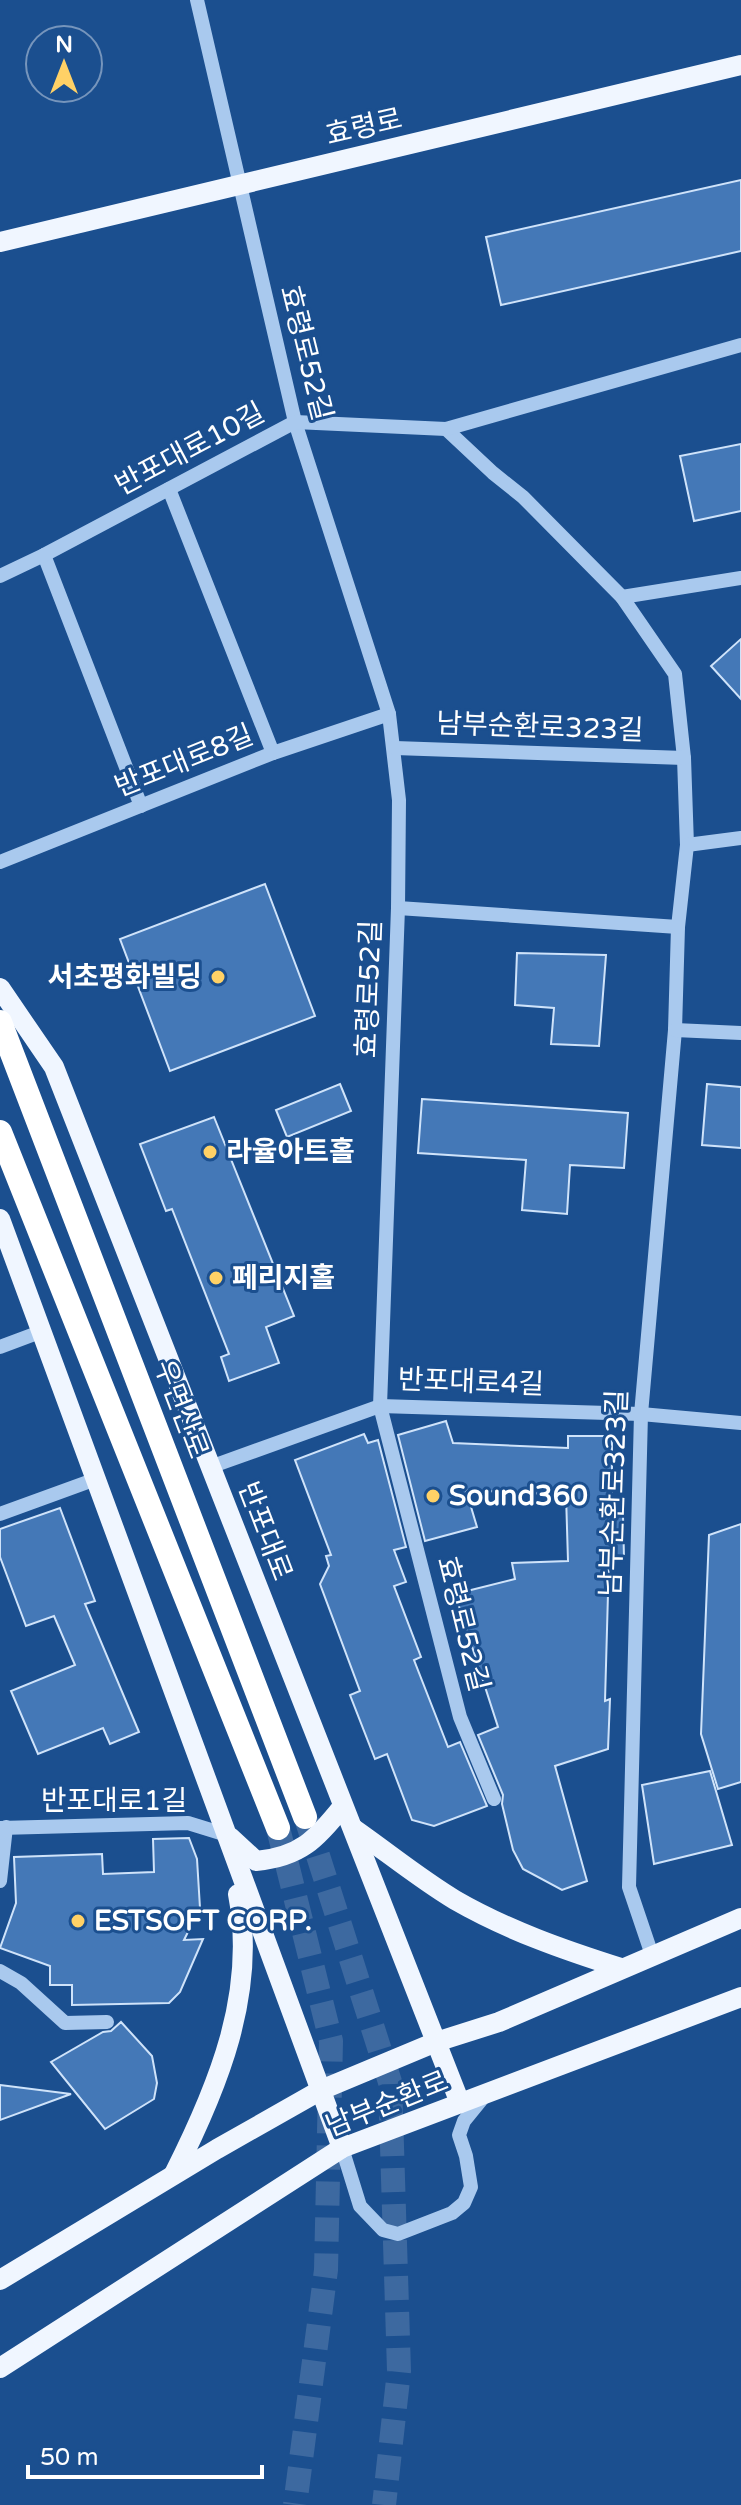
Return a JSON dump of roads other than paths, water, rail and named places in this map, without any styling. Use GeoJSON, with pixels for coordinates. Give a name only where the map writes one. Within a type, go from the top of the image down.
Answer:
{"type":"FeatureCollection","features":[{"type":"Feature","properties":{"kind":"highway","name":"우면산로"},"geometry":{"type":"LineString","coordinates":[[0,1022],[305,1817]]}},
{"type":"Feature","properties":{"kind":"highway"},"geometry":{"type":"LineString","coordinates":[[0,1132],[278,1828]]}},
{"type":"Feature","properties":{"kind":"main road","name":"효령로"},"geometry":{"type":"LineString","coordinates":[[0,242],[741,65]]}},
{"type":"Feature","properties":{"kind":"main road","name":"반포대로"},"geometry":{"type":"LineString","coordinates":[[0,988],[54,1067],[460,2103]]}},
{"type":"Feature","properties":{"kind":"main road"},"geometry":{"type":"LineString","coordinates":[[0,1219],[342,2148]]}},
{"type":"Feature","properties":{"kind":"main road"},"geometry":{"type":"LineString","coordinates":[[227,1835],[256,1861],[278,1857],[310,1844],[343,1806]]}},
{"type":"Feature","properties":{"kind":"main road"},"geometry":{"type":"LineString","coordinates":[[353,1828],[454,1899],[514,1930],[621,1968]]}},
{"type":"Feature","properties":{"kind":"main road"},"geometry":{"type":"LineString","coordinates":[[174,2174],[205,2114],[228,2051],[241,1989],[244,1926],[227,1835]]}},
{"type":"Feature","properties":{"kind":"main road","name":"남부순환로"},"geometry":{"type":"LineString","coordinates":[[0,2280],[174,2174],[321,2090],[436,2042],[499,2022],[741,1918]]}},
{"type":"Feature","properties":{"kind":"main road","name":"남부순환로"},"geometry":{"type":"LineString","coordinates":[[0,2368],[342,2148],[741,1997]]}},
{"type":"Feature","properties":{"kind":"street","name":"효령로52길"},"geometry":{"type":"LineString","coordinates":[[197,0],[295,422],[389,714],[395,748],[399,800],[398,908],[380,1406],[460,1717],[494,1799]]}},
{"type":"Feature","properties":{"kind":"street","name":"반포대로10길"},"geometry":{"type":"LineString","coordinates":[[0,576],[295,422],[446,429],[741,345]]}},
{"type":"Feature","properties":{"kind":"street","name":"남부순환로323길"},"geometry":{"type":"LineString","coordinates":[[446,429],[523,497],[622,597],[675,674],[684,758],[687,845],[678,927],[675,1030],[641,1414],[629,1887],[652,1955]]}},
{"type":"Feature","properties":{"kind":"street"},"geometry":{"type":"LineString","coordinates":[[169,489],[273,753]]}},
{"type":"Feature","properties":{"kind":"street"},"geometry":{"type":"LineString","coordinates":[[44,555],[141,806]]}},
{"type":"Feature","properties":{"kind":"street"},"geometry":{"type":"LineString","coordinates":[[622,597],[741,578]]}},
{"type":"Feature","properties":{"kind":"street","name":"반포대로8길"},"geometry":{"type":"LineString","coordinates":[[0,862],[273,753],[389,714]]}},
{"type":"Feature","properties":{"kind":"street","name":"남부순환로323길"},"geometry":{"type":"LineString","coordinates":[[395,748],[684,758]]}},
{"type":"Feature","properties":{"kind":"street"},"geometry":{"type":"LineString","coordinates":[[687,845],[741,838]]}},
{"type":"Feature","properties":{"kind":"street"},"geometry":{"type":"LineString","coordinates":[[398,908],[678,927]]}},
{"type":"Feature","properties":{"kind":"street"},"geometry":{"type":"LineString","coordinates":[[675,1030],[741,1033]]}},
{"type":"Feature","properties":{"kind":"street"},"geometry":{"type":"LineString","coordinates":[[0,1347],[40,1332]]}},
{"type":"Feature","properties":{"kind":"street","name":"반포대로4길"},"geometry":{"type":"LineString","coordinates":[[210,1467],[380,1406],[641,1414],[741,1423]]}},
{"type":"Feature","properties":{"kind":"street"},"geometry":{"type":"LineString","coordinates":[[0,1514],[96,1479]]}},
{"type":"Feature","properties":{"kind":"street","name":"반포대로1길"},"geometry":{"type":"LineString","coordinates":[[3,1828],[188,1823],[227,1835]]}},
{"type":"Feature","properties":{"kind":"street"},"geometry":{"type":"LineString","coordinates":[[0,1881],[3,1828]]}},
{"type":"Feature","properties":{"kind":"street"},"geometry":{"type":"LineString","coordinates":[[0,1971],[21,1983],[65,2023],[107,2022]]}},
{"type":"Feature","properties":{"kind":"street"},"geometry":{"type":"LineString","coordinates":[[342,2148],[360,2206],[383,2230],[398,2234],[452,2213],[464,2203],[471,2187],[459,2135],[464,2121],[487,2093]]}},
{"type":"Feature","properties":{"kind":"tunnel"},"geometry":{"type":"LineString","coordinates":[[307,1821],[390,2082],[399,2371],[384,2505]]}},
{"type":"Feature","properties":{"kind":"tunnel"},"geometry":{"type":"LineString","coordinates":[[278,1828],[331,2041],[326,2270],[295,2505]]}},
{"type":"Feature","properties":{"kind":"place","name":"서초평화빌딩"},"geometry":{"type":"Point","coordinates":[218,977]}},
{"type":"Feature","properties":{"kind":"place","name":"라율아트홀"},"geometry":{"type":"Point","coordinates":[210,1152]}},
{"type":"Feature","properties":{"kind":"place","name":"페리지홀"},"geometry":{"type":"Point","coordinates":[216,1278]}},
{"type":"Feature","properties":{"kind":"place","name":"Sound360"},"geometry":{"type":"Point","coordinates":[433,1496]}},
{"type":"Feature","properties":{"kind":"place","name":"ESTSOFT CORP."},"geometry":{"type":"Point","coordinates":[78,1921]}}]}
